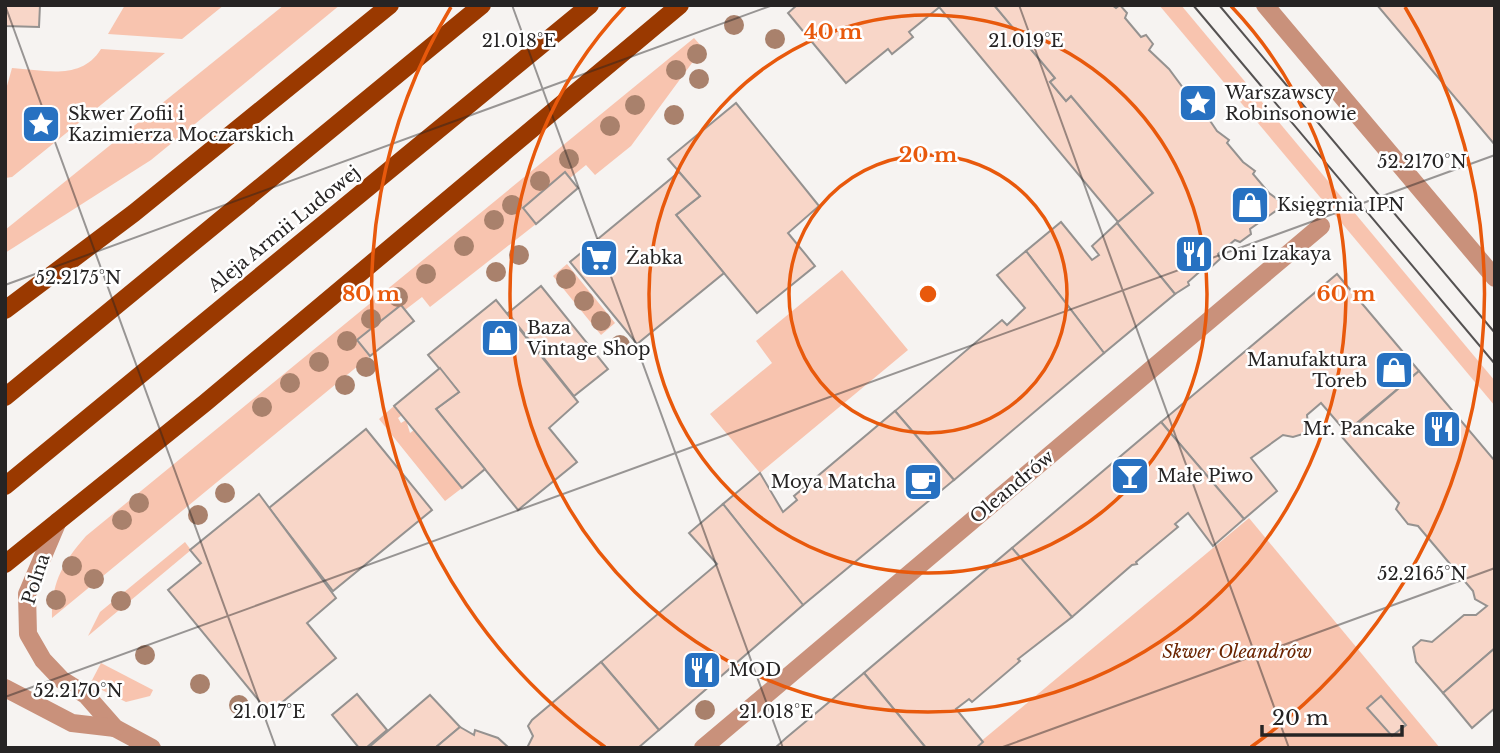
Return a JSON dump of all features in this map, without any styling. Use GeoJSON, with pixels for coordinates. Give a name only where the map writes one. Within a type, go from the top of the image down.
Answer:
{"type":"FeatureCollection","features":[{"type":"Feature","properties":{"kind":"main road"},"geometry":{"type":"LineString","coordinates":[[5,310],[134,213],[390,5]]}},
{"type":"Feature","properties":{"kind":"main road"},"geometry":{"type":"LineString","coordinates":[[5,397],[481,5]]}},
{"type":"Feature","properties":{"kind":"main road","name":"Aleja Armii Ludowej"},"geometry":{"type":"LineString","coordinates":[[5,486],[590,5]]}},
{"type":"Feature","properties":{"kind":"main road"},"geometry":{"type":"LineString","coordinates":[[5,564],[205,403],[680,5]]}},
{"type":"Feature","properties":{"kind":"street"},"geometry":{"type":"LineString","coordinates":[[1265,5],[1495,278]]}},
{"type":"Feature","properties":{"kind":"street","name":"Oleandrów"},"geometry":{"type":"LineString","coordinates":[[703,748],[1321,226]]}},
{"type":"Feature","properties":{"kind":"street","name":"Polna"},"geometry":{"type":"LineString","coordinates":[[58,521],[27,594],[28,634],[51,670],[86,695],[115,728],[152,748]]}},
{"type":"Feature","properties":{"kind":"street","name":"Polna"},"geometry":{"type":"LineString","coordinates":[[5,688],[72,723],[115,728]]}},
{"type":"Feature","properties":{"kind":"green space"},"geometry":{"type":"Polygon","coordinates":[[[125,5],[224,5],[182,39],[108,34],[125,5]]]}},
{"type":"Feature","properties":{"kind":"green space"},"geometry":{"type":"Polygon","coordinates":[[[284,5],[340,5],[151,160],[5,253],[5,230],[284,5]]]}},
{"type":"Feature","properties":{"kind":"green space"},"geometry":{"type":"Polygon","coordinates":[[[1159,5],[1181,5],[1495,381],[1495,406],[1159,5]]]}},
{"type":"Feature","properties":{"kind":"green space"},"geometry":{"type":"Polygon","coordinates":[[[694,38],[703,48],[631,146],[595,175],[586,165],[570,178],[565,173],[523,208],[536,224],[430,307],[422,297],[405,310],[401,305],[358,339],[370,356],[52,618],[54,594],[60,574],[86,536],[694,38]]]}},
{"type":"Feature","properties":{"kind":"green space","name":"Skwer Zofii i Kazimierza Moczarskich"},"geometry":{"type":"Polygon","coordinates":[[[101,49],[165,53],[12,177],[5,178],[5,93],[12,68],[73,70],[93,59],[101,49]]]}},
{"type":"Feature","properties":{"kind":"green space"},"geometry":{"type":"Polygon","coordinates":[[[567,264],[615,323],[601,335],[553,276],[567,264]]]}},
{"type":"Feature","properties":{"kind":"green space"},"geometry":{"type":"Polygon","coordinates":[[[842,270],[908,350],[760,473],[710,414],[772,363],[756,341],[842,270]]]}},
{"type":"Feature","properties":{"kind":"green space"},"geometry":{"type":"Polygon","coordinates":[[[394,406],[402,415],[398,418],[401,423],[406,420],[410,433],[414,430],[462,488],[445,501],[379,419],[394,406]]]}},
{"type":"Feature","properties":{"kind":"green space","name":"Skwer Oleandrów"},"geometry":{"type":"Polygon","coordinates":[[[1249,518],[1440,748],[973,748],[1249,518]]]}},
{"type":"Feature","properties":{"kind":"green space"},"geometry":{"type":"Polygon","coordinates":[[[185,542],[191,550],[88,636],[100,612],[185,542]]]}},
{"type":"Feature","properties":{"kind":"green space"},"geometry":{"type":"Polygon","coordinates":[[[101,663],[153,690],[150,696],[126,702],[90,684],[101,663]]]}},
{"type":"Feature","properties":{"kind":"building"},"geometry":{"type":"Polygon","coordinates":[[[5,5],[40,5],[39,27],[5,26],[5,5]]]}},
{"type":"Feature","properties":{"kind":"building"},"geometry":{"type":"Polygon","coordinates":[[[797,5],[942,5],[909,32],[913,37],[892,54],[888,49],[846,83],[788,13],[797,5]]]}},
{"type":"Feature","properties":{"kind":"building"},"geometry":{"type":"Polygon","coordinates":[[[994,5],[1055,78],[1050,82],[1066,101],[1071,96],[1153,193],[1118,222],[939,7],[994,5]]]}},
{"type":"Feature","properties":{"kind":"building"},"geometry":{"type":"Polygon","coordinates":[[[994,5],[1112,5],[1116,8],[1120,5],[1127,13],[1125,18],[1141,37],[1146,35],[1153,44],[1149,50],[1169,69],[1192,100],[1198,103],[1217,131],[1229,140],[1227,143],[1243,162],[1255,171],[1253,174],[1269,193],[1281,202],[1280,208],[1250,229],[1251,234],[1240,242],[1235,240],[1218,254],[1220,259],[1209,269],[1205,267],[1188,282],[1189,285],[1175,294],[1117,223],[1153,193],[1071,96],[1066,101],[1050,82],[1055,78],[994,5]]]}},
{"type":"Feature","properties":{"kind":"building"},"geometry":{"type":"Polygon","coordinates":[[[1377,5],[1495,5],[1495,145],[1377,5]]]}},
{"type":"Feature","properties":{"kind":"building"},"geometry":{"type":"Polygon","coordinates":[[[736,103],[819,206],[788,233],[815,266],[757,313],[676,215],[700,196],[668,159],[736,103]]]}},
{"type":"Feature","properties":{"kind":"building"},"geometry":{"type":"Polygon","coordinates":[[[565,172],[578,188],[536,224],[523,208],[565,172]]]}},
{"type":"Feature","properties":{"kind":"building"},"geometry":{"type":"Polygon","coordinates":[[[679,172],[700,196],[676,215],[724,273],[637,344],[570,262],[679,172]]]}},
{"type":"Feature","properties":{"kind":"building"},"geometry":{"type":"Polygon","coordinates":[[[1061,222],[1092,260],[1099,255],[1092,246],[1117,223],[1175,294],[1104,353],[1026,251],[1061,222]]]}},
{"type":"Feature","properties":{"kind":"building"},"geometry":{"type":"Polygon","coordinates":[[[1026,251],[1104,353],[954,480],[895,411],[1002,320],[1007,325],[1025,308],[997,275],[1026,251]]]}},
{"type":"Feature","properties":{"kind":"building"},"geometry":{"type":"Polygon","coordinates":[[[1337,274],[1419,371],[1346,432],[1321,403],[1307,415],[1308,425],[1303,434],[1293,437],[1283,435],[1251,458],[1277,491],[1244,519],[1161,422],[1337,274]]]}},
{"type":"Feature","properties":{"kind":"building"},"geometry":{"type":"Polygon","coordinates":[[[541,286],[608,369],[574,396],[508,313],[541,286]]]}},
{"type":"Feature","properties":{"kind":"building"},"geometry":{"type":"Polygon","coordinates":[[[496,300],[578,402],[549,428],[577,462],[518,510],[436,409],[459,392],[428,355],[496,300]]]}},
{"type":"Feature","properties":{"kind":"building"},"geometry":{"type":"Polygon","coordinates":[[[401,305],[414,321],[370,356],[357,340],[401,305]]]}},
{"type":"Feature","properties":{"kind":"building"},"geometry":{"type":"Polygon","coordinates":[[[440,368],[459,392],[436,409],[485,469],[462,488],[394,406],[440,368]]]}},
{"type":"Feature","properties":{"kind":"building"},"geometry":{"type":"Polygon","coordinates":[[[1419,371],[1495,461],[1495,648],[1443,693],[1416,662],[1413,647],[1421,640],[1432,642],[1464,615],[1476,615],[1487,606],[1475,599],[1473,591],[1418,526],[1408,524],[1396,509],[1399,503],[1342,437],[1419,371]]]}},
{"type":"Feature","properties":{"kind":"building"},"geometry":{"type":"Polygon","coordinates":[[[895,411],[954,480],[803,605],[723,504],[760,473],[783,512],[797,500],[794,496],[895,411]]]}},
{"type":"Feature","properties":{"kind":"building"},"geometry":{"type":"Polygon","coordinates":[[[1161,422],[1244,519],[1213,546],[1188,513],[1175,524],[1178,527],[1136,562],[1137,564],[1132,565],[1072,617],[1012,548],[1161,422]]]}},
{"type":"Feature","properties":{"kind":"building"},"geometry":{"type":"Polygon","coordinates":[[[366,429],[432,510],[333,591],[269,508],[366,429]]]}},
{"type":"Feature","properties":{"kind":"building"},"geometry":{"type":"Polygon","coordinates":[[[259,494],[336,598],[307,623],[336,658],[269,713],[168,590],[201,563],[190,550],[259,494]]]}},
{"type":"Feature","properties":{"kind":"building"},"geometry":{"type":"Polygon","coordinates":[[[723,504],[803,605],[659,730],[601,662],[717,564],[689,533],[723,504]]]}},
{"type":"Feature","properties":{"kind":"building"},"geometry":{"type":"Polygon","coordinates":[[[1012,548],[1072,617],[1018,659],[1020,661],[972,702],[969,699],[956,709],[983,742],[976,748],[926,748],[864,673],[1012,548]]]}},
{"type":"Feature","properties":{"kind":"building"},"geometry":{"type":"Polygon","coordinates":[[[1495,648],[1495,708],[1472,728],[1443,693],[1495,648]]]}},
{"type":"Feature","properties":{"kind":"building"},"geometry":{"type":"Polygon","coordinates":[[[601,662],[659,730],[638,748],[527,748],[533,736],[528,726],[532,720],[601,662]]]}},
{"type":"Feature","properties":{"kind":"building"},"geometry":{"type":"Polygon","coordinates":[[[864,673],[926,748],[775,748],[786,738],[864,673]]]}},
{"type":"Feature","properties":{"kind":"building"},"geometry":{"type":"Polygon","coordinates":[[[357,694],[387,730],[366,748],[359,748],[332,715],[357,694]]]}},
{"type":"Feature","properties":{"kind":"building"},"geometry":{"type":"Polygon","coordinates":[[[430,695],[460,727],[435,748],[368,748],[430,695]]]}},
{"type":"Feature","properties":{"kind":"building"},"geometry":{"type":"Polygon","coordinates":[[[1381,696],[1406,725],[1392,736],[1367,708],[1381,696]]]}},
{"type":"Feature","properties":{"kind":"building"},"geometry":{"type":"Polygon","coordinates":[[[460,727],[474,735],[475,730],[498,738],[509,748],[435,748],[460,727]]]}},
{"type":"Feature","properties":{"kind":"tram line"},"geometry":{"type":"LineString","coordinates":[[1193,5],[1495,364]]}},
{"type":"Feature","properties":{"kind":"tram line"},"geometry":{"type":"LineString","coordinates":[[1219,5],[1495,333]]}},
{"type":"Feature","properties":{"kind":"place","name":"Warszawscy Robinsonowie"},"geometry":{"type":"Point","coordinates":[1198,103]}},
{"type":"Feature","properties":{"kind":"place","name":"Skwer Zofii i Kazimierza Moczarskich"},"geometry":{"type":"Point","coordinates":[41,124]}},
{"type":"Feature","properties":{"kind":"place","name":"Księgrnia IPN"},"geometry":{"type":"Point","coordinates":[1250,205]}},
{"type":"Feature","properties":{"kind":"place","name":"Oni Izakaya"},"geometry":{"type":"Point","coordinates":[1194,254]}},
{"type":"Feature","properties":{"kind":"place","name":"Żabka"},"geometry":{"type":"Point","coordinates":[599,258]}},
{"type":"Feature","properties":{"kind":"place","name":"Baza Vintage Shop"},"geometry":{"type":"Point","coordinates":[500,338]}},
{"type":"Feature","properties":{"kind":"place","name":"Manufaktura Toreb"},"geometry":{"type":"Point","coordinates":[1394,370]}},
{"type":"Feature","properties":{"kind":"place","name":"Mr. Pancake"},"geometry":{"type":"Point","coordinates":[1442,429]}},
{"type":"Feature","properties":{"kind":"place","name":"Małe Piwo"},"geometry":{"type":"Point","coordinates":[1130,476]}},
{"type":"Feature","properties":{"kind":"place","name":"Moya Matcha"},"geometry":{"type":"Point","coordinates":[923,482]}},
{"type":"Feature","properties":{"kind":"place","name":"MOD"},"geometry":{"type":"Point","coordinates":[702,670]}}]}
